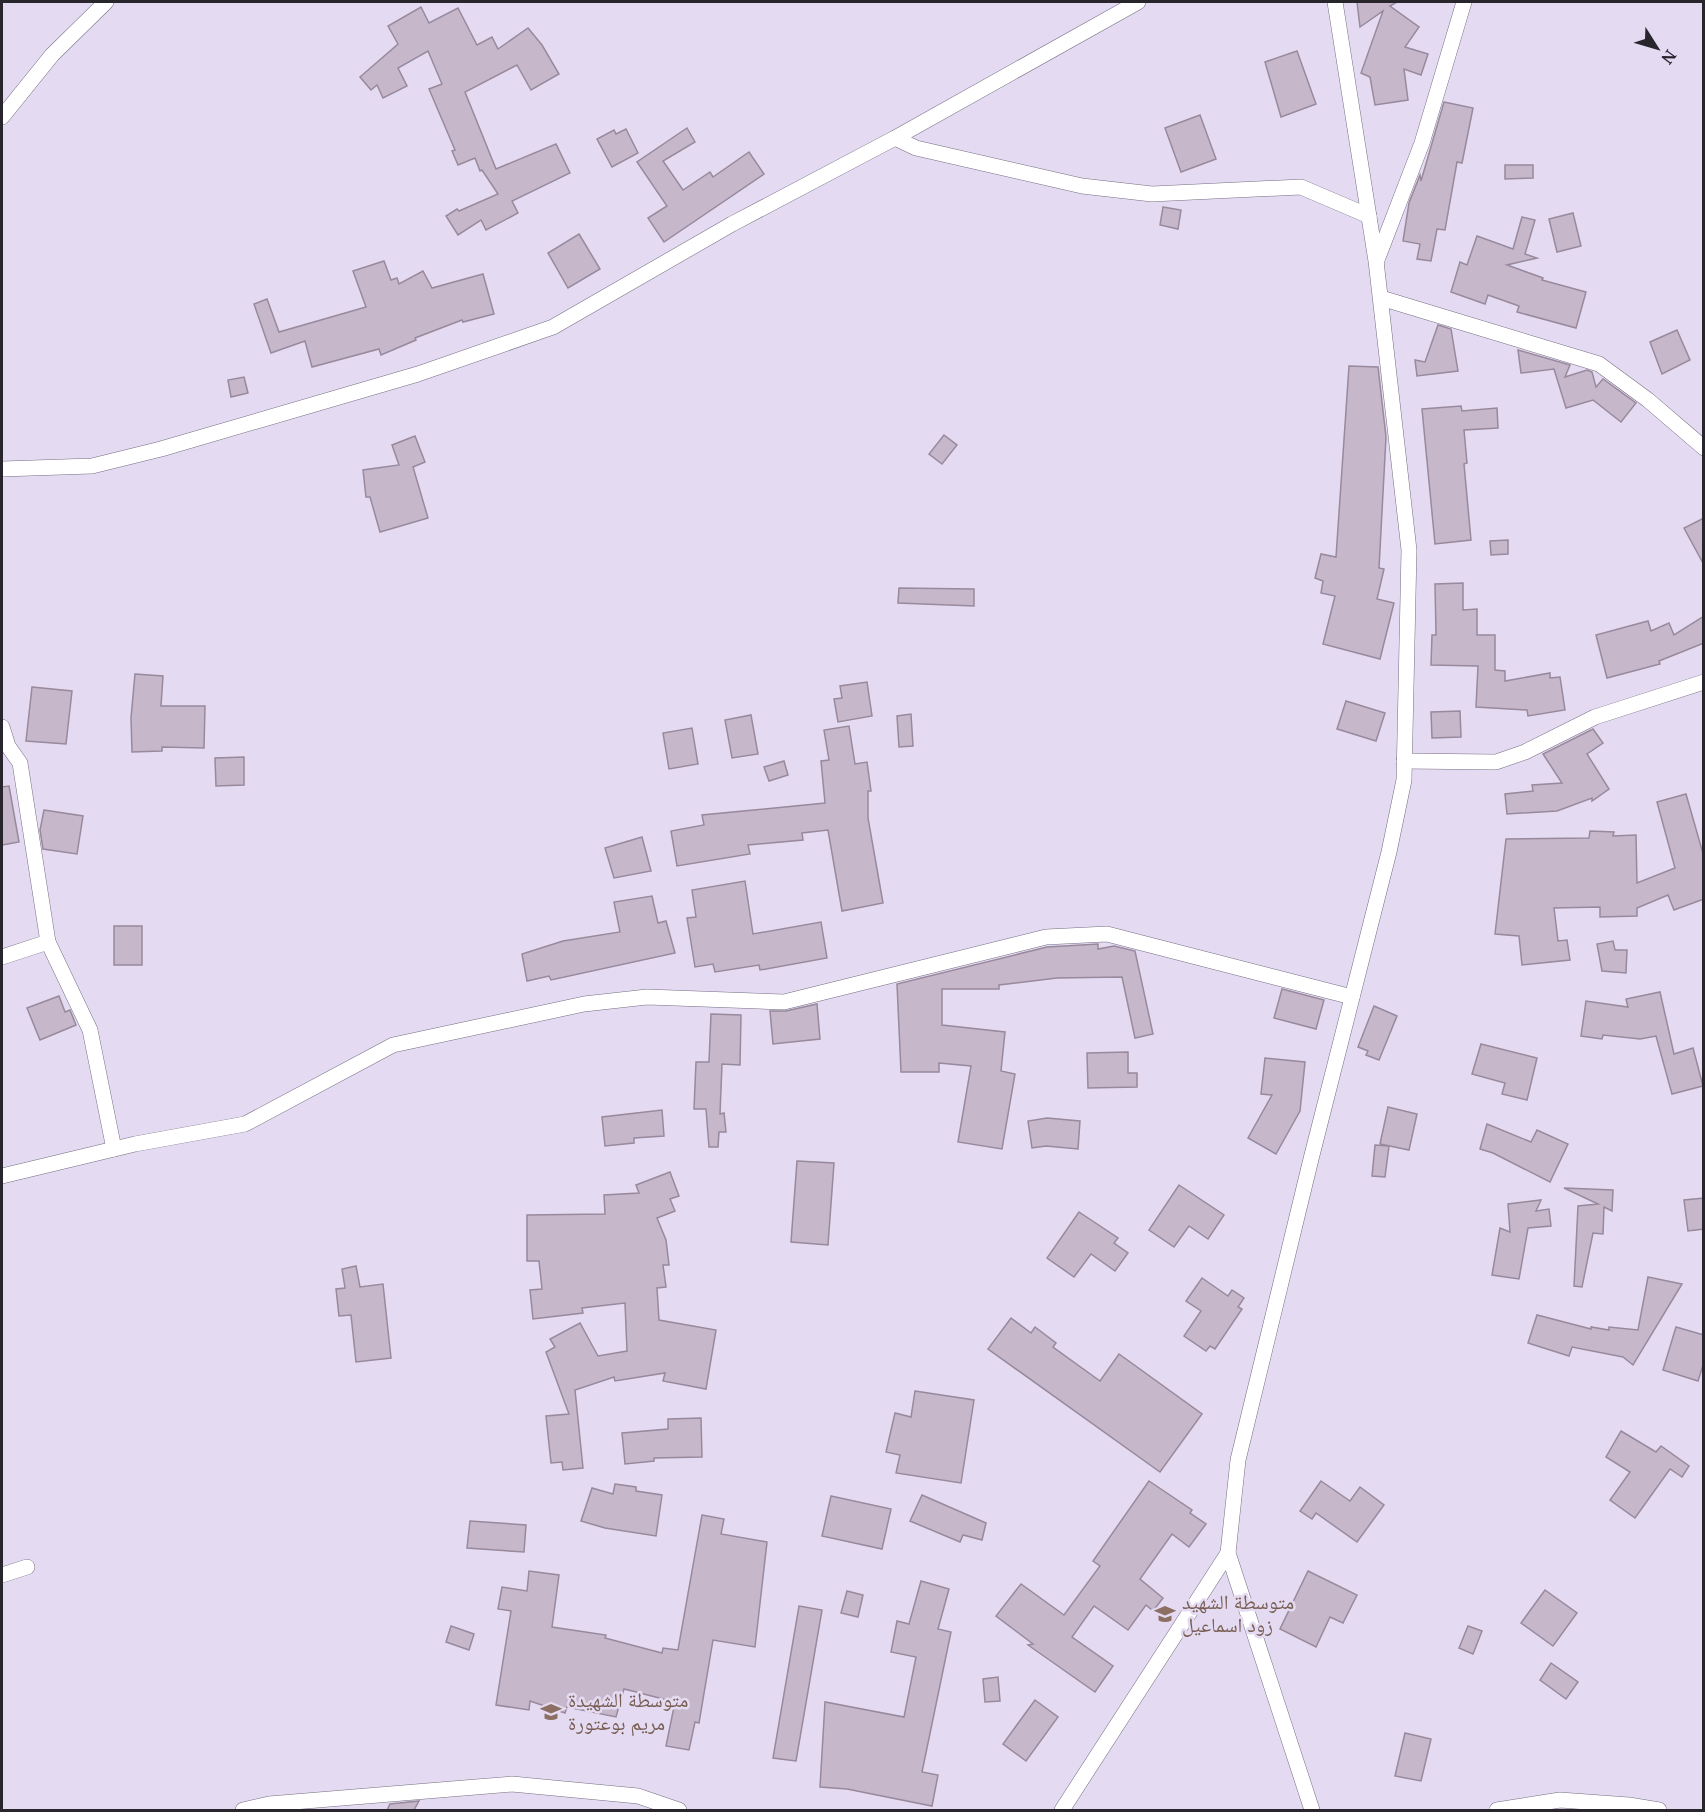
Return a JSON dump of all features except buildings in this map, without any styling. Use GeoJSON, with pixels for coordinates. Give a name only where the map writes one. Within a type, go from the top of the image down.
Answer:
{"type":"FeatureCollection","features":[{"type":"Feature","properties":{"kind":"street"},"geometry":{"type":"LineString","coordinates":[[2,117],[52,55],[106,2]]}},
{"type":"Feature","properties":{"kind":"street"},"geometry":{"type":"LineString","coordinates":[[2,469],[92,466],[161,449],[418,374],[553,327],[732,225],[895,138],[1138,2]]}},
{"type":"Feature","properties":{"kind":"street"},"geometry":{"type":"LineString","coordinates":[[1312,1810],[1228,1552],[1238,1460],[1389,852],[1404,780],[1409,550],[1370,216],[1335,2]]}},
{"type":"Feature","properties":{"kind":"street"},"geometry":{"type":"LineString","coordinates":[[1376,261],[1422,143],[1464,2]]}},
{"type":"Feature","properties":{"kind":"street"},"geometry":{"type":"LineString","coordinates":[[895,138],[916,148],[1104,189],[1152,194],[1301,187],[1370,216]]}},
{"type":"Feature","properties":{"kind":"street"},"geometry":{"type":"LineString","coordinates":[[1380,298],[1599,364],[1648,399],[1704,448]]}},
{"type":"Feature","properties":{"kind":"street"},"geometry":{"type":"LineString","coordinates":[[1404,760],[1496,762],[1525,753],[1595,717],[1704,682]]}},
{"type":"Feature","properties":{"kind":"street"},"geometry":{"type":"LineString","coordinates":[[2,726],[8,746],[20,763],[48,942],[90,1030],[114,1149]]}},
{"type":"Feature","properties":{"kind":"street"},"geometry":{"type":"LineString","coordinates":[[2,1176],[114,1149],[244,1124],[393,1045],[584,1004],[647,997],[784,1002],[1046,937],[1107,934],[1352,997]]}},
{"type":"Feature","properties":{"kind":"street"},"geometry":{"type":"LineString","coordinates":[[2,957],[48,942]]}},
{"type":"Feature","properties":{"kind":"street"},"geometry":{"type":"LineString","coordinates":[[1062,1810],[1228,1552]]}},
{"type":"Feature","properties":{"kind":"street"},"geometry":{"type":"LineString","coordinates":[[2,1575],[27,1567]]}},
{"type":"Feature","properties":{"kind":"street"},"geometry":{"type":"LineString","coordinates":[[243,1810],[269,1804],[512,1784],[638,1796],[680,1810]]}},
{"type":"Feature","properties":{"kind":"street"},"geometry":{"type":"LineString","coordinates":[[1497,1810],[1560,1800],[1629,1805],[1659,1810]]}},
{"type":"Feature","properties":{"kind":"place","name":"متوسطة الشهيد زود اسماعيل"},"geometry":{"type":"Point","coordinates":[1165,1614]}},
{"type":"Feature","properties":{"kind":"place","name":"متوسطة الشهيدة مريم بوعتورة"},"geometry":{"type":"Point","coordinates":[551,1712]}}]}
